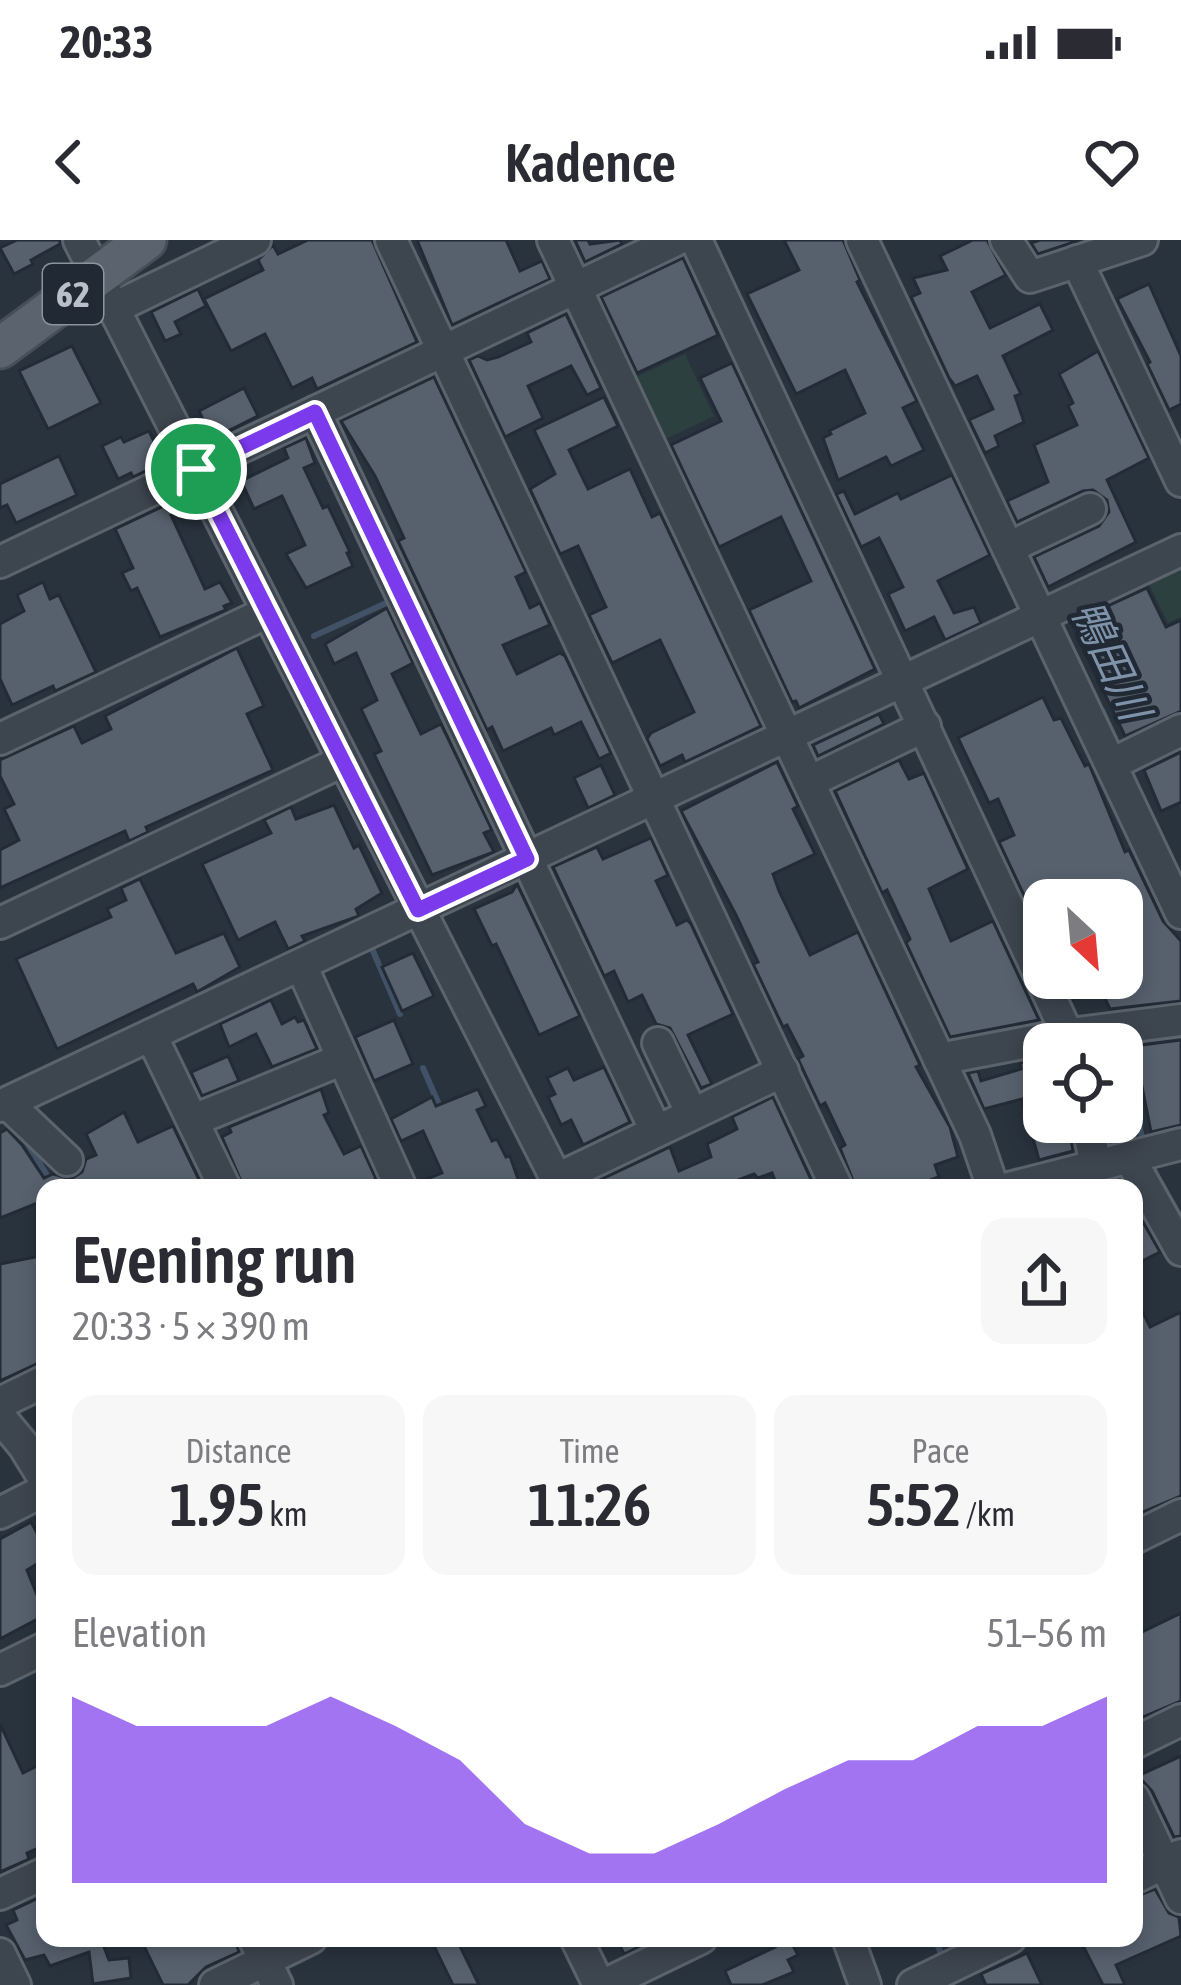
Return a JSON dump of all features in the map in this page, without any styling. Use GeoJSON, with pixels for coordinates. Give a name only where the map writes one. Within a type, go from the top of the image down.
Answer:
{"type":"FeatureCollection","features":[{"type":"Feature","properties":{"kind":"main road","name":"62"},"geometry":{"type":"LineString","coordinates":[[0,316],[146,240]]}},
{"type":"Feature","properties":{"kind":"main road","name":"62"},"geometry":{"type":"LineString","coordinates":[[0,348],[96,263]]}},
{"type":"Feature","properties":{"kind":"street"},"geometry":{"type":"LineString","coordinates":[[255,240],[96,263],[557,1179]]}},
{"type":"Feature","properties":{"kind":"street"},"geometry":{"type":"LineString","coordinates":[[391,240],[833,1179]]}},
{"type":"Feature","properties":{"kind":"street"},"geometry":{"type":"LineString","coordinates":[[553,240],[975,1135],[990,1179]]}},
{"type":"Feature","properties":{"kind":"street"},"geometry":{"type":"LineString","coordinates":[[0,562],[676,240]]}},
{"type":"Feature","properties":{"kind":"street"},"geometry":{"type":"LineString","coordinates":[[696,240],[1064,1023]]}},
{"type":"Feature","properties":{"kind":"street"},"geometry":{"type":"LineString","coordinates":[[862,240],[1008,548],[1051,612],[1120,759],[1181,913]]}},
{"type":"Feature","properties":{"kind":"street"},"geometry":{"type":"LineString","coordinates":[[1006,240],[1030,278],[1142,240]]}},
{"type":"Feature","properties":{"kind":"street"},"geometry":{"type":"LineString","coordinates":[[1077,261],[1181,481]]}},
{"type":"Feature","properties":{"kind":"street"},"geometry":{"type":"LineString","coordinates":[[315,412],[656,1131]]}},
{"type":"Feature","properties":{"kind":"street"},"geometry":{"type":"LineString","coordinates":[[1008,548],[1090,509]]}},
{"type":"Feature","properties":{"kind":"street"},"geometry":{"type":"LineString","coordinates":[[67,1160],[2,1103],[1181,550]]}},
{"type":"Feature","properties":{"kind":"street"},"geometry":{"type":"LineString","coordinates":[[0,739],[268,612]]}},
{"type":"Feature","properties":{"kind":"street"},"geometry":{"type":"LineString","coordinates":[[808,782],[925,726]]}},
{"type":"Feature","properties":{"kind":"street"},"geometry":{"type":"LineString","coordinates":[[1120,759],[1181,730]]}},
{"type":"Feature","properties":{"kind":"street"},"geometry":{"type":"LineString","coordinates":[[0,923],[343,760]]}},
{"type":"Feature","properties":{"kind":"street"},"geometry":{"type":"LineString","coordinates":[[301,965],[390,1179]]}},
{"type":"Feature","properties":{"kind":"street"},"geometry":{"type":"LineString","coordinates":[[1143,1027],[1181,1020]]}},
{"type":"Feature","properties":{"kind":"street"},"geometry":{"type":"LineString","coordinates":[[151,1035],[221,1179]]}},
{"type":"Feature","properties":{"kind":"street"},"geometry":{"type":"LineString","coordinates":[[658,1043],[692,1114]]}},
{"type":"Feature","properties":{"kind":"street"},"geometry":{"type":"LineString","coordinates":[[939,1059],[1023,1046]]}},
{"type":"Feature","properties":{"kind":"street"},"geometry":{"type":"LineString","coordinates":[[194,1120],[343,1060]]}},
{"type":"Feature","properties":{"kind":"street"},"geometry":{"type":"LineString","coordinates":[[566,1179],[783,1071]]}},
{"type":"Feature","properties":{"kind":"street"},"geometry":{"type":"LineString","coordinates":[[1092,1143],[1096,1166]]}},
{"type":"Feature","properties":{"kind":"street"},"geometry":{"type":"LineString","coordinates":[[1045,1179],[1181,1144]]}},
{"type":"Feature","properties":{"kind":"street"},"geometry":{"type":"LineString","coordinates":[[1129,1157],[1141,1179]]}},
{"type":"Feature","properties":{"kind":"street"},"geometry":{"type":"LineString","coordinates":[[1143,1182],[1181,1250]]}},
{"type":"Feature","properties":{"kind":"street"},"geometry":{"type":"LineString","coordinates":[[0,1403],[36,1385]]}},
{"type":"Feature","properties":{"kind":"street"},"geometry":{"type":"LineString","coordinates":[[0,1417],[36,1465]]}},
{"type":"Feature","properties":{"kind":"street"},"geometry":{"type":"LineString","coordinates":[[0,1513],[36,1495]]}},
{"type":"Feature","properties":{"kind":"street"},"geometry":{"type":"LineString","coordinates":[[1143,1534],[1181,1515]]}},
{"type":"Feature","properties":{"kind":"street"},"geometry":{"type":"LineString","coordinates":[[0,1670],[36,1652]]}},
{"type":"Feature","properties":{"kind":"street"},"geometry":{"type":"LineString","coordinates":[[1143,1739],[1181,1720]]}},
{"type":"Feature","properties":{"kind":"street"},"geometry":{"type":"LineString","coordinates":[[1143,1813],[1173,1859],[1181,1898]]}},
{"type":"Feature","properties":{"kind":"street"},"geometry":{"type":"LineString","coordinates":[[1143,1874],[1173,1859]]}},
{"type":"Feature","properties":{"kind":"street"},"geometry":{"type":"LineString","coordinates":[[0,1894],[36,1877]]}},
{"type":"Feature","properties":{"kind":"street"},"geometry":{"type":"LineString","coordinates":[[215,1985],[293,1947]]}},
{"type":"Feature","properties":{"kind":"street"},"geometry":{"type":"LineString","coordinates":[[581,1947],[601,1985],[682,1947]]}},
{"type":"Feature","properties":{"kind":"street"},"geometry":{"type":"LineString","coordinates":[[851,1947],[865,1985]]}},
{"type":"Feature","properties":{"kind":"street"},"geometry":{"type":"LineString","coordinates":[[913,1985],[991,1947]]}},
{"type":"Feature","properties":{"kind":"street"},"geometry":{"type":"LineString","coordinates":[[0,1954],[15,1985]]}},
{"type":"Feature","properties":{"kind":"green space"},"geometry":{"type":"Polygon","coordinates":[[[685,354],[714,416],[657,443],[628,381],[685,354]]]}},
{"type":"Feature","properties":{"kind":"green space"},"geometry":{"type":"Polygon","coordinates":[[[1181,561],[1181,617],[1168,623],[1146,578],[1181,561]]]}},
{"type":"Feature","properties":{"kind":"building"},"geometry":{"type":"Polygon","coordinates":[[[17,240],[60,240],[60,244],[14,274],[0,248],[17,240]]]}},
{"type":"Feature","properties":{"kind":"building"},"geometry":{"type":"Polygon","coordinates":[[[308,240],[372,240],[417,342],[317,389],[312,378],[292,388],[265,334],[231,351],[204,299],[263,270],[258,260],[273,245],[278,254],[308,240]]]}},
{"type":"Feature","properties":{"kind":"building"},"geometry":{"type":"Polygon","coordinates":[[[417,240],[506,240],[520,271],[542,261],[550,279],[452,325],[417,240]]]}},
{"type":"Feature","properties":{"kind":"building"},"geometry":{"type":"Polygon","coordinates":[[[575,240],[590,244],[620,240],[622,244],[585,262],[575,240]]]}},
{"type":"Feature","properties":{"kind":"building"},"geometry":{"type":"Polygon","coordinates":[[[784,240],[843,240],[857,282],[917,401],[903,408],[924,450],[891,466],[886,457],[838,480],[823,438],[865,413],[845,370],[796,394],[747,294],[799,270],[784,240]]]}},
{"type":"Feature","properties":{"kind":"building"},"geometry":{"type":"Polygon","coordinates":[[[973,240],[987,240],[1006,275],[972,292],[990,328],[1040,304],[1053,330],[1003,356],[1021,394],[1015,396],[1024,422],[995,436],[999,446],[985,453],[969,420],[993,409],[977,376],[955,386],[949,378],[911,297],[920,293],[913,278],[947,270],[940,256],[973,240]]]}},
{"type":"Feature","properties":{"kind":"building"},"geometry":{"type":"Polygon","coordinates":[[[1080,240],[1038,254],[1031,243],[1080,240]]]}},
{"type":"Feature","properties":{"kind":"building"},"geometry":{"type":"Polygon","coordinates":[[[683,258],[718,335],[637,373],[601,297],[683,258]]]}},
{"type":"Feature","properties":{"kind":"building"},"geometry":{"type":"Polygon","coordinates":[[[1149,284],[1181,356],[1181,404],[1169,410],[1117,299],[1149,284]]]}},
{"type":"Feature","properties":{"kind":"building"},"geometry":{"type":"Polygon","coordinates":[[[198,289],[206,306],[175,322],[181,334],[165,341],[151,312],[198,289]]]}},
{"type":"Feature","properties":{"kind":"building"},"geometry":{"type":"Polygon","coordinates":[[[566,314],[601,388],[587,395],[571,366],[528,386],[543,418],[505,437],[469,360],[498,357],[531,342],[527,333],[566,314]]]}},
{"type":"Feature","properties":{"kind":"building"},"geometry":{"type":"Polygon","coordinates":[[[72,346],[101,403],[48,429],[19,371],[72,346]]]}},
{"type":"Feature","properties":{"kind":"building"},"geometry":{"type":"Polygon","coordinates":[[[1098,351],[1149,458],[1107,480],[1136,542],[1048,587],[1034,557],[1099,526],[1109,512],[1107,500],[1093,490],[1083,491],[1017,522],[1007,501],[1048,482],[1034,445],[1077,425],[1059,374],[1098,351]]]}},
{"type":"Feature","properties":{"kind":"building"},"geometry":{"type":"Polygon","coordinates":[[[732,363],[875,669],[799,708],[749,610],[811,581],[781,517],[719,547],[671,445],[721,421],[700,378],[732,363]]]}},
{"type":"Feature","properties":{"kind":"building"},"geometry":{"type":"Polygon","coordinates":[[[434,377],[526,572],[516,577],[530,608],[540,603],[550,625],[503,645],[517,674],[560,653],[565,656],[611,753],[599,759],[581,722],[554,735],[551,728],[503,751],[492,727],[487,730],[398,541],[404,538],[375,476],[341,421],[434,377]]]}},
{"type":"Feature","properties":{"kind":"building"},"geometry":{"type":"Polygon","coordinates":[[[244,388],[258,416],[212,439],[199,411],[244,388]]]}},
{"type":"Feature","properties":{"kind":"building"},"geometry":{"type":"Polygon","coordinates":[[[604,397],[618,426],[569,450],[588,489],[630,469],[652,517],[660,513],[761,726],[685,762],[682,755],[660,766],[647,739],[694,712],[660,640],[612,663],[589,615],[606,607],[578,546],[560,554],[530,489],[555,474],[534,430],[604,397]]]}},
{"type":"Feature","properties":{"kind":"building"},"geometry":{"type":"Polygon","coordinates":[[[149,431],[164,462],[118,479],[102,446],[149,431]]]}},
{"type":"Feature","properties":{"kind":"building"},"geometry":{"type":"Polygon","coordinates":[[[306,438],[315,463],[304,468],[323,508],[328,506],[353,566],[306,588],[286,554],[305,545],[282,496],[254,509],[241,481],[288,458],[284,448],[306,438]]]}},
{"type":"Feature","properties":{"kind":"building"},"geometry":{"type":"Polygon","coordinates":[[[59,456],[77,495],[16,523],[7,505],[0,508],[0,484],[59,456]]]}},
{"type":"Feature","properties":{"kind":"building"},"geometry":{"type":"Polygon","coordinates":[[[952,475],[990,555],[938,581],[954,613],[974,607],[981,623],[945,640],[934,617],[905,631],[888,594],[903,587],[879,538],[861,547],[836,494],[844,491],[855,514],[952,475]]]}},
{"type":"Feature","properties":{"kind":"building"},"geometry":{"type":"Polygon","coordinates":[[[170,503],[205,589],[220,582],[232,603],[224,606],[226,610],[160,637],[137,588],[131,591],[122,573],[133,568],[115,529],[170,503]]]}},
{"type":"Feature","properties":{"kind":"building"},"geometry":{"type":"Polygon","coordinates":[[[43,582],[50,599],[59,595],[96,672],[12,705],[0,679],[0,624],[24,611],[17,595],[43,582]]]}},
{"type":"Feature","properties":{"kind":"building"},"geometry":{"type":"Polygon","coordinates":[[[1147,588],[1166,627],[1181,620],[1181,711],[1125,736],[1076,634],[1092,626],[1089,619],[1097,611],[1147,588]]]}},
{"type":"Feature","properties":{"kind":"building"},"geometry":{"type":"Polygon","coordinates":[[[387,608],[413,663],[392,674],[421,734],[441,724],[492,830],[484,833],[494,852],[432,875],[374,754],[381,751],[361,709],[377,700],[356,653],[334,664],[325,644],[387,608]]]}},
{"type":"Feature","properties":{"kind":"building"},"geometry":{"type":"Polygon","coordinates":[[[237,648],[264,706],[247,714],[273,770],[146,827],[148,832],[129,841],[125,831],[0,888],[0,850],[19,840],[4,809],[14,804],[0,776],[0,760],[74,726],[82,743],[111,729],[105,716],[237,648]]]}},
{"type":"Feature","properties":{"kind":"building"},"geometry":{"type":"Polygon","coordinates":[[[1043,697],[1054,720],[1061,718],[1085,766],[1089,764],[1125,852],[1129,850],[1143,879],[1023,879],[1023,893],[999,842],[1014,835],[998,799],[989,803],[958,738],[1043,697]]]}},
{"type":"Feature","properties":{"kind":"building"},"geometry":{"type":"Polygon","coordinates":[[[879,714],[884,724],[818,756],[813,745],[879,714]]]}},
{"type":"Feature","properties":{"kind":"building"},"geometry":{"type":"Polygon","coordinates":[[[1181,752],[1181,802],[1161,811],[1144,770],[1181,752]]]}},
{"type":"Feature","properties":{"kind":"building"},"geometry":{"type":"Polygon","coordinates":[[[899,760],[909,779],[924,773],[968,869],[929,889],[951,941],[993,921],[1023,986],[1023,999],[1029,999],[1039,1020],[950,1037],[906,943],[910,939],[887,890],[882,893],[835,791],[899,760]]]}},
{"type":"Feature","properties":{"kind":"building"},"geometry":{"type":"Polygon","coordinates":[[[777,762],[815,854],[773,874],[779,891],[810,955],[858,932],[920,1065],[916,1067],[950,1127],[958,1157],[935,1165],[939,1177],[852,1179],[840,1148],[845,1145],[825,1103],[820,1106],[798,1059],[803,1056],[787,1025],[783,1027],[736,915],[681,811],[777,762]]]}},
{"type":"Feature","properties":{"kind":"building"},"geometry":{"type":"Polygon","coordinates":[[[601,765],[615,795],[588,808],[574,778],[601,765]]]}},
{"type":"Feature","properties":{"kind":"building"},"geometry":{"type":"Polygon","coordinates":[[[334,805],[382,893],[356,909],[359,916],[302,936],[305,941],[288,949],[275,922],[238,940],[202,864],[271,833],[264,820],[291,807],[296,819],[334,805]]]}},
{"type":"Feature","properties":{"kind":"building"},"geometry":{"type":"Polygon","coordinates":[[[651,838],[668,875],[656,881],[677,925],[687,920],[691,924],[733,1014],[688,1035],[712,1084],[701,1088],[670,1028],[656,1024],[642,995],[628,1002],[614,971],[604,976],[553,867],[597,847],[603,859],[651,838]]]}},
{"type":"Feature","properties":{"kind":"building"},"geometry":{"type":"Polygon","coordinates":[[[140,879],[176,953],[224,933],[240,967],[197,992],[193,984],[57,1049],[16,959],[111,917],[107,909],[126,900],[121,888],[140,879]]]}},
{"type":"Feature","properties":{"kind":"building"},"geometry":{"type":"Polygon","coordinates":[[[1143,879],[1163,921],[1181,941],[1181,1001],[1110,1009],[1105,999],[1143,999],[1143,879]]]}},
{"type":"Feature","properties":{"kind":"building"},"geometry":{"type":"Polygon","coordinates":[[[517,884],[580,1016],[539,1035],[474,909],[512,892],[517,884]]]}},
{"type":"Feature","properties":{"kind":"building"},"geometry":{"type":"Polygon","coordinates":[[[413,953],[434,996],[402,1011],[382,967],[413,953]]]}},
{"type":"Feature","properties":{"kind":"building"},"geometry":{"type":"Polygon","coordinates":[[[271,1000],[282,1024],[295,1017],[298,1022],[304,1020],[317,1049],[272,1067],[256,1034],[229,1047],[220,1024],[271,1000]]]}},
{"type":"Feature","properties":{"kind":"building"},"geometry":{"type":"Polygon","coordinates":[[[394,1020],[413,1064],[374,1081],[355,1037],[394,1020]]]}},
{"type":"Feature","properties":{"kind":"building"},"geometry":{"type":"Polygon","coordinates":[[[1181,1040],[1181,1125],[1151,1132],[1143,1092],[1143,1045],[1181,1040]]]}},
{"type":"Feature","properties":{"kind":"building"},"geometry":{"type":"Polygon","coordinates":[[[228,1056],[239,1081],[202,1096],[191,1072],[228,1056]]]}},
{"type":"Feature","properties":{"kind":"building"},"geometry":{"type":"Polygon","coordinates":[[[1023,1062],[1023,1103],[1022,1099],[984,1109],[968,1073],[978,1071],[981,1081],[1021,1069],[1023,1062]]]}},
{"type":"Feature","properties":{"kind":"building"},"geometry":{"type":"Polygon","coordinates":[[[604,1067],[630,1122],[583,1145],[571,1120],[561,1125],[548,1097],[555,1094],[547,1078],[568,1068],[574,1080],[604,1067]]]}},
{"type":"Feature","properties":{"kind":"building"},"geometry":{"type":"Polygon","coordinates":[[[321,1089],[329,1113],[324,1115],[344,1154],[361,1146],[376,1179],[240,1179],[222,1137],[231,1132],[229,1127],[321,1089]]]}},
{"type":"Feature","properties":{"kind":"building"},"geometry":{"type":"Polygon","coordinates":[[[478,1089],[486,1106],[477,1110],[492,1141],[497,1139],[506,1157],[510,1156],[518,1179],[427,1179],[442,1173],[423,1131],[401,1141],[391,1119],[432,1097],[436,1106],[478,1089]]]}},
{"type":"Feature","properties":{"kind":"building"},"geometry":{"type":"Polygon","coordinates":[[[773,1097],[811,1179],[774,1179],[772,1173],[741,1179],[602,1179],[670,1147],[679,1171],[711,1157],[707,1144],[737,1129],[732,1117],[773,1097]]]}},
{"type":"Feature","properties":{"kind":"building"},"geometry":{"type":"Polygon","coordinates":[[[124,1112],[138,1142],[173,1126],[199,1179],[71,1179],[82,1172],[86,1159],[96,1155],[86,1134],[124,1112]]]}},
{"type":"Feature","properties":{"kind":"building"},"geometry":{"type":"Polygon","coordinates":[[[7,1129],[44,1178],[53,1174],[71,1179],[36,1179],[36,1204],[0,1218],[0,1133],[7,1129]]]}},
{"type":"Feature","properties":{"kind":"building"},"geometry":{"type":"Polygon","coordinates":[[[1034,1143],[1072,1143],[1073,1151],[1039,1160],[1034,1143]]]}},
{"type":"Feature","properties":{"kind":"building"},"geometry":{"type":"Polygon","coordinates":[[[1143,1222],[1160,1252],[1143,1260],[1143,1222]]]}},
{"type":"Feature","properties":{"kind":"building"},"geometry":{"type":"Polygon","coordinates":[[[36,1257],[36,1364],[0,1381],[0,1264],[36,1257]]]}},
{"type":"Feature","properties":{"kind":"building"},"geometry":{"type":"Polygon","coordinates":[[[1181,1312],[1181,1496],[1143,1512],[1143,1313],[1150,1327],[1181,1312]]]}},
{"type":"Feature","properties":{"kind":"building"},"geometry":{"type":"Polygon","coordinates":[[[31,1522],[36,1531],[36,1564],[27,1570],[36,1592],[36,1620],[0,1639],[0,1539],[31,1522]]]}},
{"type":"Feature","properties":{"kind":"building"},"geometry":{"type":"Polygon","coordinates":[[[1181,1613],[1181,1701],[1143,1717],[1143,1632],[1181,1613]]]}},
{"type":"Feature","properties":{"kind":"building"},"geometry":{"type":"Polygon","coordinates":[[[0,1724],[23,1773],[36,1766],[36,1849],[27,1853],[29,1859],[0,1872],[0,1724]]]}},
{"type":"Feature","properties":{"kind":"building"},"geometry":{"type":"Polygon","coordinates":[[[1181,1756],[1181,1836],[1174,1837],[1143,1774],[1181,1756]]]}},
{"type":"Feature","properties":{"kind":"building"},"geometry":{"type":"Polygon","coordinates":[[[1155,1889],[1169,1913],[1179,1917],[1181,1936],[1116,1965],[1125,1985],[1103,1985],[1084,1947],[1143,1947],[1143,1894],[1155,1889]]]}},
{"type":"Feature","properties":{"kind":"building"},"geometry":{"type":"Polygon","coordinates":[[[36,1899],[36,1947],[104,1947],[109,1960],[129,1958],[131,1978],[93,1984],[89,1952],[50,1966],[44,1955],[25,1960],[6,1925],[17,1920],[13,1910],[36,1899]]]}},
{"type":"Feature","properties":{"kind":"building"},"geometry":{"type":"Polygon","coordinates":[[[144,1947],[238,1947],[239,1952],[206,1967],[188,1985],[163,1985],[144,1947]]]}},
{"type":"Feature","properties":{"kind":"building"},"geometry":{"type":"Polygon","coordinates":[[[434,1947],[460,1947],[479,1985],[453,1985],[434,1947]]]}},
{"type":"Feature","properties":{"kind":"building"},"geometry":{"type":"Polygon","coordinates":[[[775,1947],[794,1947],[798,1955],[788,1960],[794,1972],[762,1985],[731,1985],[725,1971],[775,1947]]]}},
{"type":"Feature","properties":{"kind":"building"},"geometry":{"type":"Polygon","coordinates":[[[1027,1953],[1042,1985],[986,1985],[981,1974],[1027,1953]]]}},
{"type":"Feature","properties":{"kind":"waterway"},"geometry":{"type":"LineString","coordinates":[[314,636],[393,600]]}},
{"type":"Feature","properties":{"kind":"waterway","name":"鴨田川"},"geometry":{"type":"LineString","coordinates":[[1102,710],[1119,747]]}},
{"type":"Feature","properties":{"kind":"waterway"},"geometry":{"type":"LineString","coordinates":[[370,944],[400,1014]]}},
{"type":"Feature","properties":{"kind":"waterway"},"geometry":{"type":"LineString","coordinates":[[423,1068],[440,1107]]}},
{"type":"Feature","properties":{"kind":"waterway"},"geometry":{"type":"LineString","coordinates":[[22,1135],[49,1179]]}},
{"type":"Feature","properties":{"kind":"waterway"},"geometry":{"type":"LineString","coordinates":[[1151,1165],[1181,1218]]}},
{"type":"Feature","properties":{"kind":"waterway"},"geometry":{"type":"LineString","coordinates":[[938,1947],[943,1959]]}},
{"type":"Feature","properties":{"kind":"route"},"geometry":{"type":"LineString","coordinates":[[315,412],[527,859],[418,910],[196,469],[315,412]]}}]}
